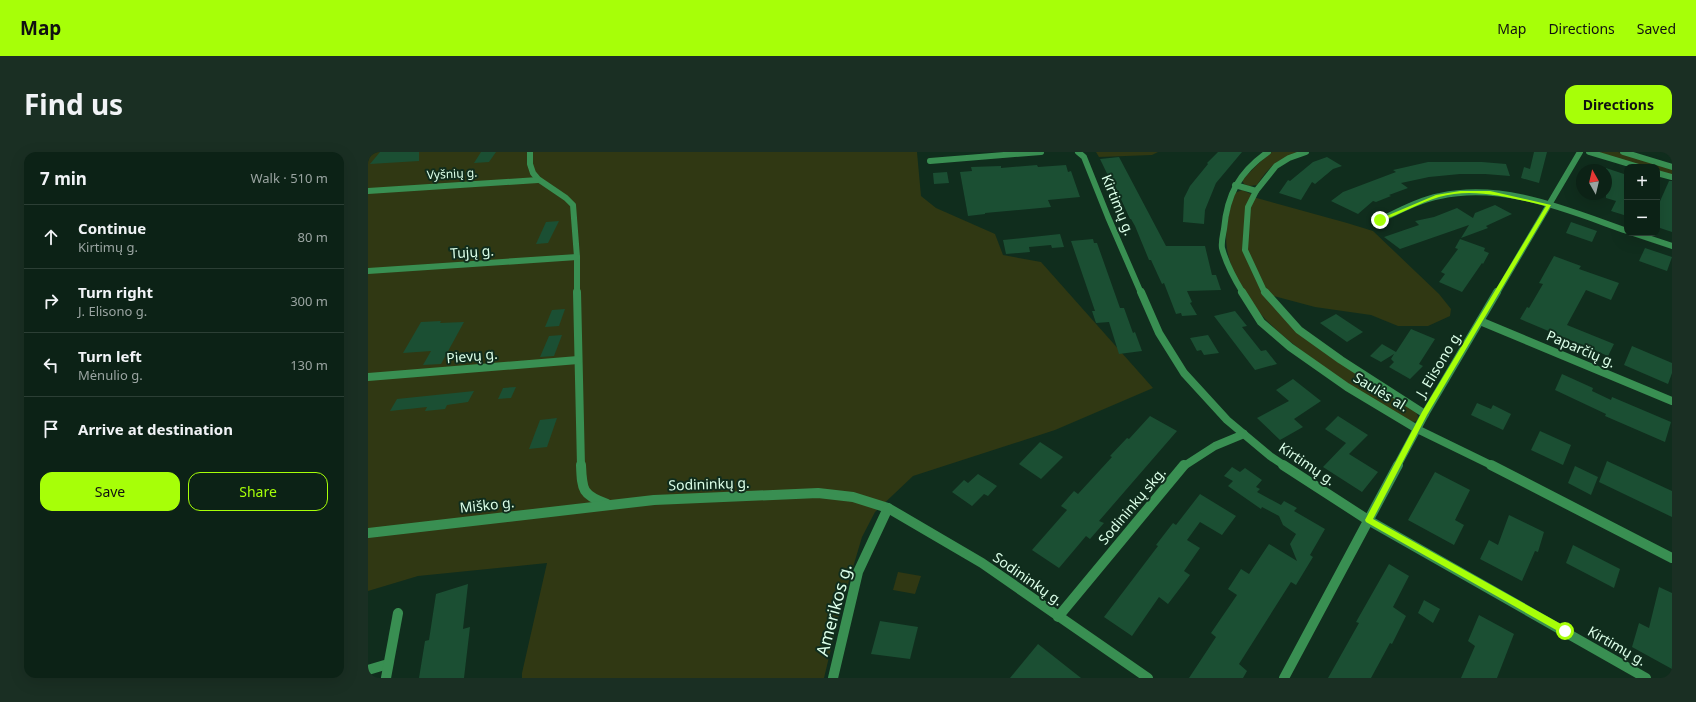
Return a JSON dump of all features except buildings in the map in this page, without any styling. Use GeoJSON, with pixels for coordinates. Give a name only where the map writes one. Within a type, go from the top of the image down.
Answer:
{"type":"FeatureCollection","features":[{"type":"Feature","properties":{"kind":"street"},"geometry":{"type":"LineString","coordinates":[[530,152],[529,162],[532,172],[538,180]]}},
{"type":"Feature","properties":{"kind":"street"},"geometry":{"type":"LineString","coordinates":[[930,161],[1041,152]]}},
{"type":"Feature","properties":{"kind":"street","name":"Kirtimų g."},"geometry":{"type":"LineString","coordinates":[[1078,152],[1084,157],[1108,217],[1159,333],[1184,373],[1227,420],[1270,456],[1368,520],[1646,678]]}},
{"type":"Feature","properties":{"kind":"street","name":"Saulės al."},"geometry":{"type":"LineString","coordinates":[[1268,152],[1255,161],[1235,185],[1224,213],[1222,247],[1234,280],[1261,322],[1290,347],[1347,387],[1417,429],[1486,462],[1672,558]]}},
{"type":"Feature","properties":{"kind":"street","name":"Saulės al."},"geometry":{"type":"LineString","coordinates":[[1306,152],[1289,158],[1276,166],[1256,191],[1248,207],[1245,250],[1266,294],[1299,330],[1341,360],[1425,414]]}},
{"type":"Feature","properties":{"kind":"street","name":"J. Elisono g."},"geometry":{"type":"LineString","coordinates":[[1284,678],[1425,414],[1580,152]]}},
{"type":"Feature","properties":{"kind":"street"},"geometry":{"type":"LineString","coordinates":[[1589,152],[1629,164]]}},
{"type":"Feature","properties":{"kind":"street"},"geometry":{"type":"LineString","coordinates":[[1623,152],[1672,167]]}},
{"type":"Feature","properties":{"kind":"street"},"geometry":{"type":"LineString","coordinates":[[1660,174],[1672,177]]}},
{"type":"Feature","properties":{"kind":"street","name":"Vyšnių g."},"geometry":{"type":"LineString","coordinates":[[368,190],[538,180]]}},
{"type":"Feature","properties":{"kind":"street","name":"Sodininkų g."},"geometry":{"type":"LineString","coordinates":[[538,180],[569,199],[573,205],[577,257],[578,360],[582,485],[591,498],[610,505],[654,500],[818,493],[853,497],[888,508],[982,563],[1148,678]]}},
{"type":"Feature","properties":{"kind":"street"},"geometry":{"type":"LineString","coordinates":[[1235,185],[1256,191]]}},
{"type":"Feature","properties":{"kind":"street"},"geometry":{"type":"LineString","coordinates":[[1380,220],[1438,196],[1460,192],[1490,192],[1549,205],[1624,230]]}},
{"type":"Feature","properties":{"kind":"street"},"geometry":{"type":"LineString","coordinates":[[1642,236],[1672,246]]}},
{"type":"Feature","properties":{"kind":"street","name":"Tujų g."},"geometry":{"type":"LineString","coordinates":[[368,271],[577,257]]}},
{"type":"Feature","properties":{"kind":"street","name":"Paparčių g."},"geometry":{"type":"LineString","coordinates":[[1480,321],[1672,401]]}},
{"type":"Feature","properties":{"kind":"street","name":"Pievų g."},"geometry":{"type":"LineString","coordinates":[[368,377],[578,360]]}},
{"type":"Feature","properties":{"kind":"street","name":"Sodininkų skg."},"geometry":{"type":"LineString","coordinates":[[1058,617],[1186,464],[1215,446],[1244,434]]}},
{"type":"Feature","properties":{"kind":"street","name":"Miško g."},"geometry":{"type":"LineString","coordinates":[[368,533],[610,505]]}},
{"type":"Feature","properties":{"kind":"street","name":"Amerikos g."},"geometry":{"type":"LineString","coordinates":[[833,678],[858,572],[888,508]]}},
{"type":"Feature","properties":{"kind":"street"},"geometry":{"type":"LineString","coordinates":[[386,678],[398,614]]}},
{"type":"Feature","properties":{"kind":"street"},"geometry":{"type":"LineString","coordinates":[[368,670],[388,664]]}},
{"type":"Feature","properties":{"kind":"green space"},"geometry":{"type":"Polygon","coordinates":[[[368,152],[917,152],[921,196],[936,208],[995,234],[1003,255],[1041,262],[1153,388],[1055,430],[913,476],[875,512],[862,537],[840,611],[824,678],[522,678],[547,563],[418,576],[368,591],[368,152]]]}},
{"type":"Feature","properties":{"kind":"green space"},"geometry":{"type":"Polygon","coordinates":[[[1096,152],[1158,152],[1152,155],[1099,157],[1096,152]]]}},
{"type":"Feature","properties":{"kind":"green space"},"geometry":{"type":"Polygon","coordinates":[[[1272,152],[1299,152],[1274,164],[1257,185],[1249,186],[1244,184],[1242,180],[1272,152]]]}},
{"type":"Feature","properties":{"kind":"green space"},"geometry":{"type":"Polygon","coordinates":[[[1594,152],[1618,152],[1658,164],[1633,164],[1594,152]]]}},
{"type":"Feature","properties":{"kind":"green space"},"geometry":{"type":"Polygon","coordinates":[[[1660,164],[1672,168],[1672,176],[1660,172],[1660,164]]]}},
{"type":"Feature","properties":{"kind":"green space"},"geometry":{"type":"Polygon","coordinates":[[[1242,190],[1251,194],[1243,250],[1263,293],[1298,332],[1414,409],[1419,418],[1417,421],[1412,422],[1407,420],[1362,393],[1318,363],[1288,340],[1249,300],[1232,268],[1226,242],[1229,213],[1235,193],[1242,190]]]}},
{"type":"Feature","properties":{"kind":"green space"},"geometry":{"type":"Polygon","coordinates":[[[1253,197],[1373,231],[1439,294],[1451,309],[1450,316],[1428,326],[1398,326],[1371,315],[1315,307],[1266,294],[1245,250],[1248,207],[1253,197]]]}},
{"type":"Feature","properties":{"kind":"green space"},"geometry":{"type":"Polygon","coordinates":[[[898,572],[921,576],[915,594],[893,590],[898,572]]]}},
{"type":"Feature","properties":{"kind":"route"},"geometry":{"type":"LineString","coordinates":[[1380,220],[1438,196],[1460,192],[1490,192],[1549,205],[1425,414],[1368,520],[1565,631]]}}]}
